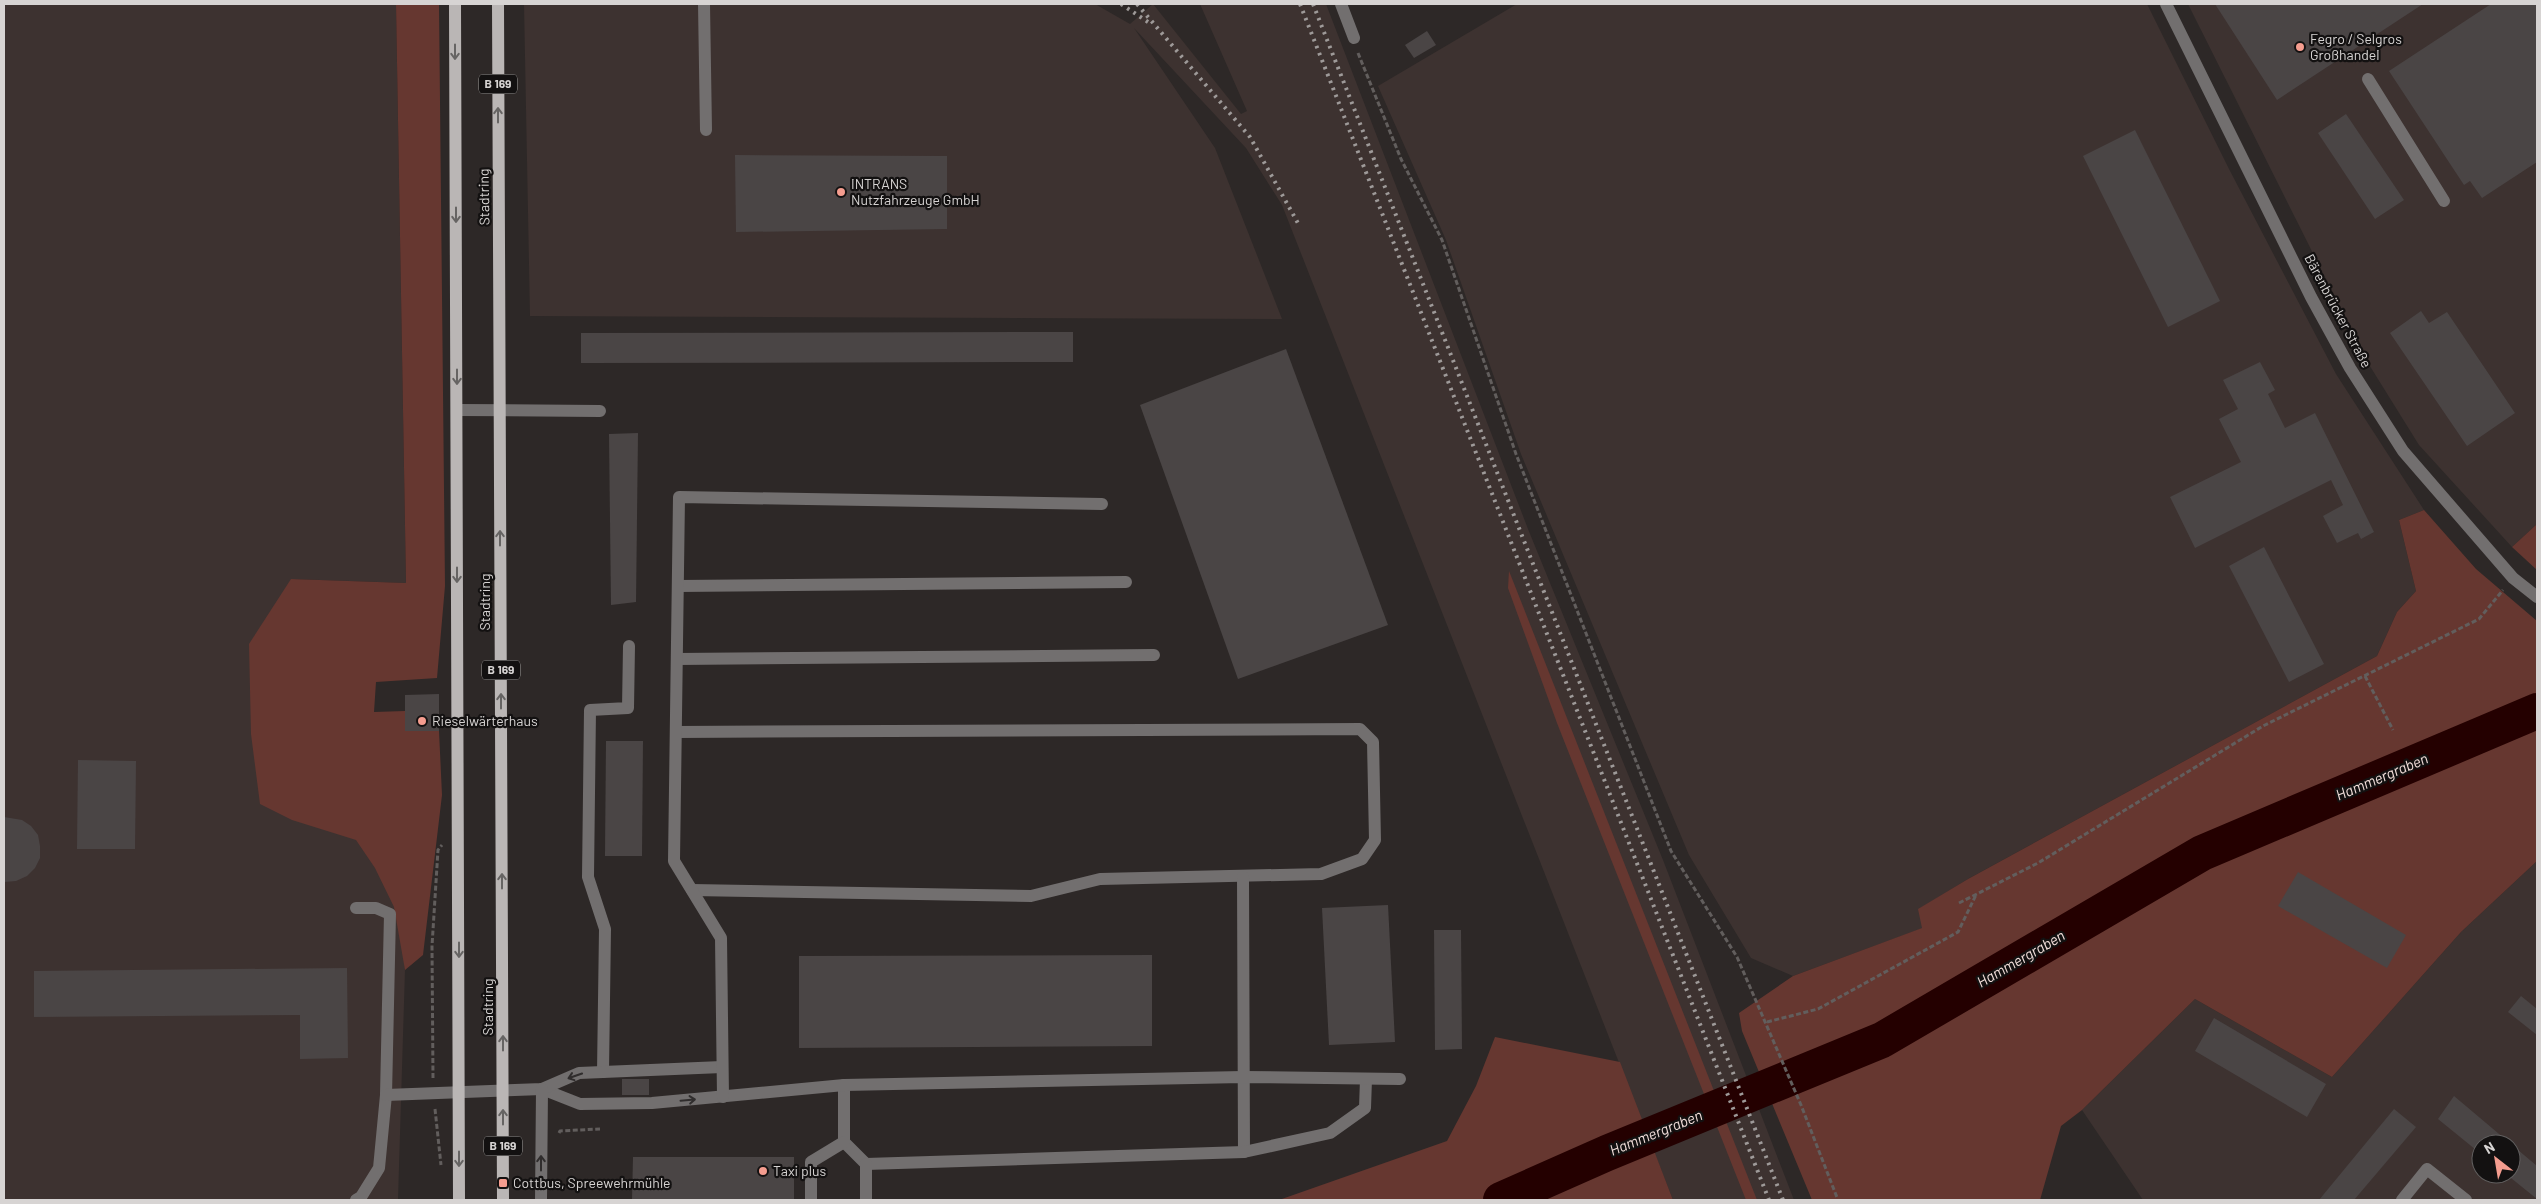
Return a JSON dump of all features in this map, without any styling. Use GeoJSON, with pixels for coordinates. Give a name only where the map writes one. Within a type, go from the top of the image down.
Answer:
{"type":"FeatureCollection","features":[{"type":"Feature","properties":{"kind":"main road","name":"Stadtring"},"geometry":{"type":"LineString","coordinates":[[455,4],[459,1200]]}},
{"type":"Feature","properties":{"kind":"main road","name":"Stadtring"},"geometry":{"type":"LineString","coordinates":[[498,4],[503,1200]]}},
{"type":"Feature","properties":{"kind":"street"},"geometry":{"type":"LineString","coordinates":[[704,4],[706,130]]}},
{"type":"Feature","properties":{"kind":"street"},"geometry":{"type":"LineString","coordinates":[[1341,4],[1354,38]]}},
{"type":"Feature","properties":{"kind":"street","name":"Bärenbrücker Straße"},"geometry":{"type":"LineString","coordinates":[[2166,4],[2311,297],[2350,368],[2403,450],[2513,578],[2537,598]]}},
{"type":"Feature","properties":{"kind":"street"},"geometry":{"type":"LineString","coordinates":[[2368,79],[2444,201]]}},
{"type":"Feature","properties":{"kind":"street"},"geometry":{"type":"LineString","coordinates":[[457,410],[600,410]]}},
{"type":"Feature","properties":{"kind":"street"},"geometry":{"type":"LineString","coordinates":[[723,1098],[721,938],[674,862],[679,497],[1102,504]]}},
{"type":"Feature","properties":{"kind":"street"},"geometry":{"type":"LineString","coordinates":[[678,586],[1126,582]]}},
{"type":"Feature","properties":{"kind":"street"},"geometry":{"type":"LineString","coordinates":[[603,1072],[605,929],[588,877],[590,710],[628,708],[629,646]]}},
{"type":"Feature","properties":{"kind":"street"},"geometry":{"type":"LineString","coordinates":[[677,659],[1154,655]]}},
{"type":"Feature","properties":{"kind":"street"},"geometry":{"type":"LineString","coordinates":[[676,732],[1360,729],[1373,742],[1375,840],[1362,859],[1321,874],[1100,879],[1030,896],[692,890]]}},
{"type":"Feature","properties":{"kind":"street"},"geometry":{"type":"LineString","coordinates":[[1243,877],[1244,1152]]}},
{"type":"Feature","properties":{"kind":"street"},"geometry":{"type":"LineString","coordinates":[[356,908],[376,908],[390,914],[386,1095],[379,1168],[361,1197],[356,1200]]}},
{"type":"Feature","properties":{"kind":"street"},"geometry":{"type":"LineString","coordinates":[[386,1095],[542,1089],[579,1073],[722,1067]]}},
{"type":"Feature","properties":{"kind":"street"},"geometry":{"type":"LineString","coordinates":[[542,1089],[580,1104],[652,1103],[723,1098],[844,1085],[1243,1078],[1400,1079]]}},
{"type":"Feature","properties":{"kind":"street"},"geometry":{"type":"LineString","coordinates":[[866,1164],[1244,1152],[1330,1133],[1365,1108],[1366,1079]]}},
{"type":"Feature","properties":{"kind":"street"},"geometry":{"type":"LineString","coordinates":[[844,1085],[844,1142],[866,1164],[866,1200]]}},
{"type":"Feature","properties":{"kind":"street"},"geometry":{"type":"LineString","coordinates":[[541,1200],[542,1089]]}},
{"type":"Feature","properties":{"kind":"street"},"geometry":{"type":"LineString","coordinates":[[811,1200],[811,1162],[844,1142]]}},
{"type":"Feature","properties":{"kind":"street"},"geometry":{"type":"LineString","coordinates":[[2402,1200],[2427,1169],[2466,1200]]}},
{"type":"Feature","properties":{"kind":"path"},"geometry":{"type":"LineString","coordinates":[[1354,38],[1363,68],[1401,159],[1442,240],[1516,454],[1670,851],[1737,957],[1801,1105],[1838,1200]]}},
{"type":"Feature","properties":{"kind":"path"},"geometry":{"type":"LineString","coordinates":[[1959,903],[2038,864],[2263,726],[2479,620],[2513,578]]}},
{"type":"Feature","properties":{"kind":"path"},"geometry":{"type":"LineString","coordinates":[[2365,676],[2393,730]]}},
{"type":"Feature","properties":{"kind":"path"},"geometry":{"type":"LineString","coordinates":[[441,1174],[433,1094],[432,946],[438,850],[458,826]]}},
{"type":"Feature","properties":{"kind":"path"},"geometry":{"type":"LineString","coordinates":[[1766,1022],[1818,1009],[1958,932],[1976,895]]}},
{"type":"Feature","properties":{"kind":"path"},"geometry":{"type":"LineString","coordinates":[[557,1138],[560,1131],[600,1129]]}},
{"type":"Feature","properties":{"kind":"shaded area"},"geometry":{"type":"Polygon","coordinates":[[[4,4],[396,4],[406,583],[291,579],[397,791],[405,970],[398,1200],[4,1200],[4,4]]]}},
{"type":"Feature","properties":{"kind":"shaded area"},"geometry":{"type":"Polygon","coordinates":[[[396,4],[439,4],[445,586],[437,678],[376,682],[374,712],[405,711],[405,731],[439,731],[442,795],[423,955],[405,970],[394,907],[375,868],[356,840],[292,820],[260,804],[251,734],[249,644],[291,579],[406,583],[396,4]]]}},
{"type":"Feature","properties":{"kind":"shaded area"},"geometry":{"type":"Polygon","coordinates":[[[524,4],[1095,4],[1130,24],[1153,4],[1241,114],[1247,111],[1200,4],[1326,4],[1528,529],[1663,860],[1794,1200],[1673,1200],[1282,205],[1246,148],[1134,28],[1215,148],[1282,319],[530,316],[524,4]]]}},
{"type":"Feature","properties":{"kind":"shaded area"},"geometry":{"type":"Polygon","coordinates":[[[1517,4],[2147,4],[2229,169],[2336,374],[2424,510],[2399,520],[2416,591],[2397,612],[2377,656],[1968,879],[1919,909],[1923,928],[1793,976],[1751,958],[1689,855],[1521,454],[1446,240],[1378,86],[1517,4]]]}},
{"type":"Feature","properties":{"kind":"shaded area"},"geometry":{"type":"Polygon","coordinates":[[[2188,4],[2537,4],[2537,524],[2512,547],[2419,445],[2368,363],[2188,4]]]}},
{"type":"Feature","properties":{"kind":"shaded area"},"geometry":{"type":"Polygon","coordinates":[[[2424,510],[2476,569],[2537,621],[2537,861],[2461,932],[2332,1077],[2195,999],[2082,1110],[2061,1126],[2040,1200],[1812,1200],[1742,1031],[1739,1013],[1793,976],[1922,928],[1918,909],[1968,879],[2377,656],[2397,612],[2416,591],[2399,520],[2424,510]]]}},
{"type":"Feature","properties":{"kind":"shaded area"},"geometry":{"type":"Polygon","coordinates":[[[2537,524],[2537,570],[2512,547],[2537,524]]]}},
{"type":"Feature","properties":{"kind":"shaded area"},"geometry":{"type":"Polygon","coordinates":[[[1509,571],[1757,1200],[1746,1200],[1557,723],[1508,588],[1509,571]]]}},
{"type":"Feature","properties":{"kind":"shaded area"},"geometry":{"type":"Polygon","coordinates":[[[2537,861],[2537,1200],[2143,1200],[2082,1110],[2195,999],[2332,1077],[2461,932],[2537,861]]]}},
{"type":"Feature","properties":{"kind":"shaded area"},"geometry":{"type":"Polygon","coordinates":[[[1495,1037],[1620,1062],[1673,1200],[1279,1200],[1447,1141],[1476,1086],[1495,1037]]]}},
{"type":"Feature","properties":{"kind":"building","name":"Fegro / Selgros Großhandel"},"geometry":{"type":"Polygon","coordinates":[[[2215,4],[2423,4],[2277,100],[2215,4]]]}},
{"type":"Feature","properties":{"kind":"building"},"geometry":{"type":"Polygon","coordinates":[[[2491,4],[2537,4],[2537,162],[2482,198],[2470,181],[2464,185],[2389,71],[2491,4]]]}},
{"type":"Feature","properties":{"kind":"building"},"geometry":{"type":"Polygon","coordinates":[[[1427,31],[1436,45],[1414,58],[1405,45],[1427,31]]]}},
{"type":"Feature","properties":{"kind":"building"},"geometry":{"type":"Polygon","coordinates":[[[2346,114],[2404,200],[2375,219],[2318,133],[2346,114]]]}},
{"type":"Feature","properties":{"kind":"building"},"geometry":{"type":"Polygon","coordinates":[[[2135,130],[2220,301],[2168,327],[2083,156],[2135,130]]]}},
{"type":"Feature","properties":{"kind":"building","name":"INTRANS Nutzfahrzeuge GmbH"},"geometry":{"type":"Polygon","coordinates":[[[735,155],[947,156],[947,229],[736,232],[735,155]]]}},
{"type":"Feature","properties":{"kind":"building"},"geometry":{"type":"Polygon","coordinates":[[[2421,311],[2429,323],[2447,312],[2515,413],[2467,446],[2390,333],[2421,311]]]}},
{"type":"Feature","properties":{"kind":"building"},"geometry":{"type":"Polygon","coordinates":[[[1073,332],[1073,362],[581,363],[581,333],[1073,332]]]}},
{"type":"Feature","properties":{"kind":"building"},"geometry":{"type":"Polygon","coordinates":[[[1286,349],[1388,625],[1238,679],[1140,405],[1286,349]]]}},
{"type":"Feature","properties":{"kind":"building"},"geometry":{"type":"Polygon","coordinates":[[[2260,362],[2275,390],[2268,394],[2285,428],[2315,413],[2374,532],[2361,539],[2358,533],[2337,543],[2323,516],[2343,505],[2331,480],[2195,548],[2170,497],[2241,462],[2219,419],[2238,409],[2223,380],[2260,362]]]}},
{"type":"Feature","properties":{"kind":"building"},"geometry":{"type":"Polygon","coordinates":[[[638,433],[636,602],[611,605],[609,434],[638,433]]]}},
{"type":"Feature","properties":{"kind":"building"},"geometry":{"type":"Polygon","coordinates":[[[2264,547],[2324,664],[2289,682],[2229,566],[2264,547]]]}},
{"type":"Feature","properties":{"kind":"building","name":"Rieselwärterhaus"},"geometry":{"type":"Polygon","coordinates":[[[439,694],[439,731],[405,731],[405,695],[439,694]]]}},
{"type":"Feature","properties":{"kind":"building"},"geometry":{"type":"Polygon","coordinates":[[[606,741],[643,741],[642,856],[605,856],[606,741]]]}},
{"type":"Feature","properties":{"kind":"building"},"geometry":{"type":"Polygon","coordinates":[[[78,760],[136,761],[135,849],[77,849],[78,760]]]}},
{"type":"Feature","properties":{"kind":"building"},"geometry":{"type":"Polygon","coordinates":[[[4,817],[22,820],[31,826],[38,835],[40,858],[35,868],[27,876],[16,881],[4,882],[4,817]]]}},
{"type":"Feature","properties":{"kind":"building"},"geometry":{"type":"Polygon","coordinates":[[[2298,872],[2406,935],[2387,968],[2278,906],[2298,872]]]}},
{"type":"Feature","properties":{"kind":"building"},"geometry":{"type":"Polygon","coordinates":[[[1388,905],[1395,1042],[1329,1045],[1322,908],[1388,905]]]}},
{"type":"Feature","properties":{"kind":"building"},"geometry":{"type":"Polygon","coordinates":[[[1434,930],[1461,930],[1462,1049],[1435,1050],[1434,930]]]}},
{"type":"Feature","properties":{"kind":"building"},"geometry":{"type":"Polygon","coordinates":[[[1152,955],[1152,1046],[799,1048],[799,956],[1152,955]]]}},
{"type":"Feature","properties":{"kind":"building"},"geometry":{"type":"Polygon","coordinates":[[[347,968],[348,1058],[300,1059],[300,1015],[34,1017],[34,971],[347,968]]]}},
{"type":"Feature","properties":{"kind":"building"},"geometry":{"type":"Polygon","coordinates":[[[2521,996],[2537,1009],[2537,1035],[2508,1012],[2521,996]]]}},
{"type":"Feature","properties":{"kind":"building"},"geometry":{"type":"Polygon","coordinates":[[[2214,1018],[2326,1084],[2307,1117],[2195,1051],[2214,1018]]]}},
{"type":"Feature","properties":{"kind":"building"},"geometry":{"type":"Polygon","coordinates":[[[622,1079],[649,1079],[649,1095],[622,1095],[622,1079]]]}},
{"type":"Feature","properties":{"kind":"building"},"geometry":{"type":"Polygon","coordinates":[[[2454,1096],[2499,1134],[2471,1134],[2471,1146],[2438,1119],[2454,1096]]]}},
{"type":"Feature","properties":{"kind":"building"},"geometry":{"type":"Polygon","coordinates":[[[2394,1109],[2416,1127],[2354,1200],[2319,1200],[2394,1109]]]}},
{"type":"Feature","properties":{"kind":"building"},"geometry":{"type":"Polygon","coordinates":[[[2521,1152],[2537,1166],[2537,1199],[2518,1184],[2521,1184],[2521,1152]]]}},
{"type":"Feature","properties":{"kind":"building"},"geometry":{"type":"Polygon","coordinates":[[[633,1157],[794,1157],[794,1200],[632,1200],[633,1157]]]}},
{"type":"Feature","properties":{"kind":"waterway","name":"Hammergraben"},"geometry":{"type":"LineString","coordinates":[[1501,1200],[1607,1153],[1882,1040],[2202,853],[2537,711]]}},
{"type":"Feature","properties":{"kind":"railway"},"geometry":{"type":"LineString","coordinates":[[1121,4],[1148,22]]}},
{"type":"Feature","properties":{"kind":"railway"},"geometry":{"type":"LineString","coordinates":[[1137,4],[1250,137],[1299,225]]}},
{"type":"Feature","properties":{"kind":"railway"},"geometry":{"type":"LineString","coordinates":[[1300,4],[1769,1200]]}},
{"type":"Feature","properties":{"kind":"railway"},"geometry":{"type":"LineString","coordinates":[[1313,4],[1783,1200]]}},
{"type":"Feature","properties":{"kind":"place","name":"Fegro / Selgros Großhandel"},"geometry":{"type":"Point","coordinates":[2300,47]}},
{"type":"Feature","properties":{"kind":"place","name":"INTRANS Nutzfahrzeuge GmbH"},"geometry":{"type":"Point","coordinates":[841,192]}},
{"type":"Feature","properties":{"kind":"place","name":"Rieselwärterhaus"},"geometry":{"type":"Point","coordinates":[422,721]}},
{"type":"Feature","properties":{"kind":"place","name":"Taxi plus"},"geometry":{"type":"Point","coordinates":[763,1171]}},
{"type":"Feature","properties":{"kind":"place","name":"Cottbus, Spreewehrmühle"},"geometry":{"type":"Point","coordinates":[503,1183]}}]}
